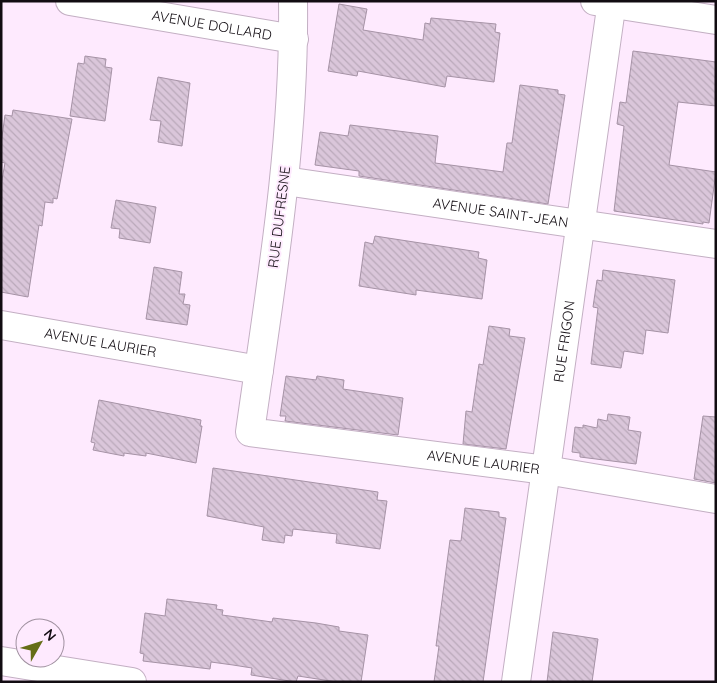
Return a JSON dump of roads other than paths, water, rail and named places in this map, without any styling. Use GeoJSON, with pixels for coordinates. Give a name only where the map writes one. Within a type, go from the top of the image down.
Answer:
{"type":"FeatureCollection","features":[{"type":"Feature","properties":{"kind":"street","name":"AVENUE DOLLARD"},"geometry":{"type":"LineString","coordinates":[[70,1],[294,39]]}},
{"type":"Feature","properties":{"kind":"street","name":"RUE DUFRESNE"},"geometry":{"type":"LineString","coordinates":[[250,432],[284,181],[294,39],[293,1]]}},
{"type":"Feature","properties":{"kind":"street"},"geometry":{"type":"LineString","coordinates":[[606,2],[716,20]]}},
{"type":"Feature","properties":{"kind":"street","name":"RUE FRIGON"},"geometry":{"type":"LineString","coordinates":[[516,682],[580,224],[606,2]]}},
{"type":"Feature","properties":{"kind":"street","name":"AVENUE SAINT-JEAN"},"geometry":{"type":"LineString","coordinates":[[284,181],[716,244]]}},
{"type":"Feature","properties":{"kind":"street","name":"AVENUE LAURIER"},"geometry":{"type":"LineString","coordinates":[[1,325],[259,370]]}},
{"type":"Feature","properties":{"kind":"street","name":"AVENUE LAURIER"},"geometry":{"type":"LineString","coordinates":[[250,432],[546,470],[716,499]]}},
{"type":"Feature","properties":{"kind":"street"},"geometry":{"type":"LineString","coordinates":[[1,661],[132,682]]}}]}
